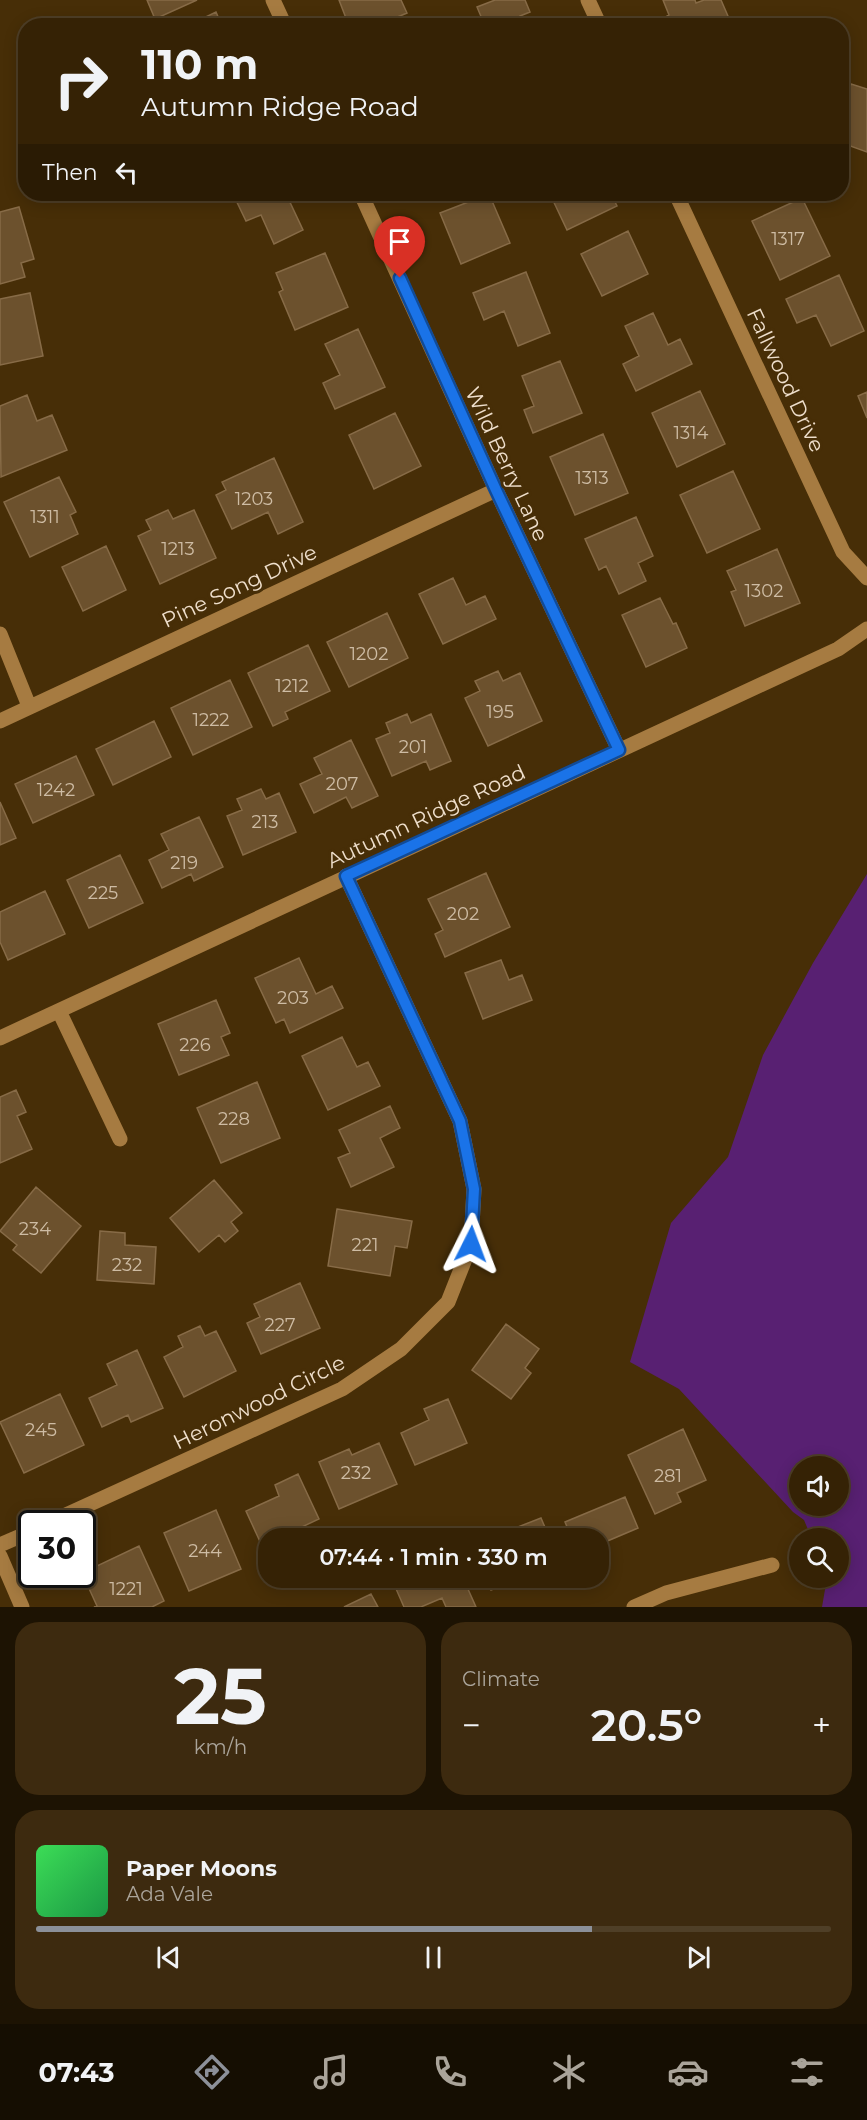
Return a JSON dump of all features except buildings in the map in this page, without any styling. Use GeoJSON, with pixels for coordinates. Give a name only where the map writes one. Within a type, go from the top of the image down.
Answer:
{"type":"FeatureCollection","features":[{"type":"Feature","properties":{"kind":"street"},"geometry":{"type":"LineString","coordinates":[[273,0],[281,18]]}},
{"type":"Feature","properties":{"kind":"street"},"geometry":{"type":"LineString","coordinates":[[588,0],[596,18]]}},
{"type":"Feature","properties":{"kind":"street","name":"Wild Berry Lane"},"geometry":{"type":"LineString","coordinates":[[364,201],[496,490],[619,750]]}},
{"type":"Feature","properties":{"kind":"street","name":"Fallwood Drive"},"geometry":{"type":"LineString","coordinates":[[679,201],[843,552],[867,578]]}},
{"type":"Feature","properties":{"kind":"street","name":"Pine Song Drive"},"geometry":{"type":"LineString","coordinates":[[0,721],[29,705],[496,490]]}},
{"type":"Feature","properties":{"kind":"street","name":"Autumn Ridge Road"},"geometry":{"type":"LineString","coordinates":[[0,1038],[838,649],[867,629]]}},
{"type":"Feature","properties":{"kind":"street"},"geometry":{"type":"LineString","coordinates":[[0,634],[29,705]]}},
{"type":"Feature","properties":{"kind":"street","name":"Heronwood Circle"},"geometry":{"type":"LineString","coordinates":[[77,1510],[342,1389],[401,1349],[448,1302],[471,1244],[472,1233],[474,1189],[460,1121],[346,876]]}},
{"type":"Feature","properties":{"kind":"street"},"geometry":{"type":"LineString","coordinates":[[59,1011],[120,1138]]}},
{"type":"Feature","properties":{"kind":"street"},"geometry":{"type":"LineString","coordinates":[[0,1545],[18,1537]]}},
{"type":"Feature","properties":{"kind":"street"},"geometry":{"type":"LineString","coordinates":[[0,1556],[22,1607]]}},
{"type":"Feature","properties":{"kind":"street"},"geometry":{"type":"LineString","coordinates":[[634,1607],[666,1593],[772,1565]]}},
{"type":"Feature","properties":{"kind":"shaded area"},"geometry":{"type":"Polygon","coordinates":[[[867,874],[867,1607],[822,1607],[825,1588],[849,1588],[849,1528],[807,1528],[804,1520],[798,1516],[849,1516],[849,1456],[789,1456],[789,1508],[679,1389],[630,1362],[671,1223],[728,1157],[763,1055],[813,963],[867,874]]]}},
{"type":"Feature","properties":{"kind":"route"},"geometry":{"type":"LineString","coordinates":[[400,278],[496,490],[619,750],[346,876],[460,1121],[474,1189],[471,1244]]}}]}
